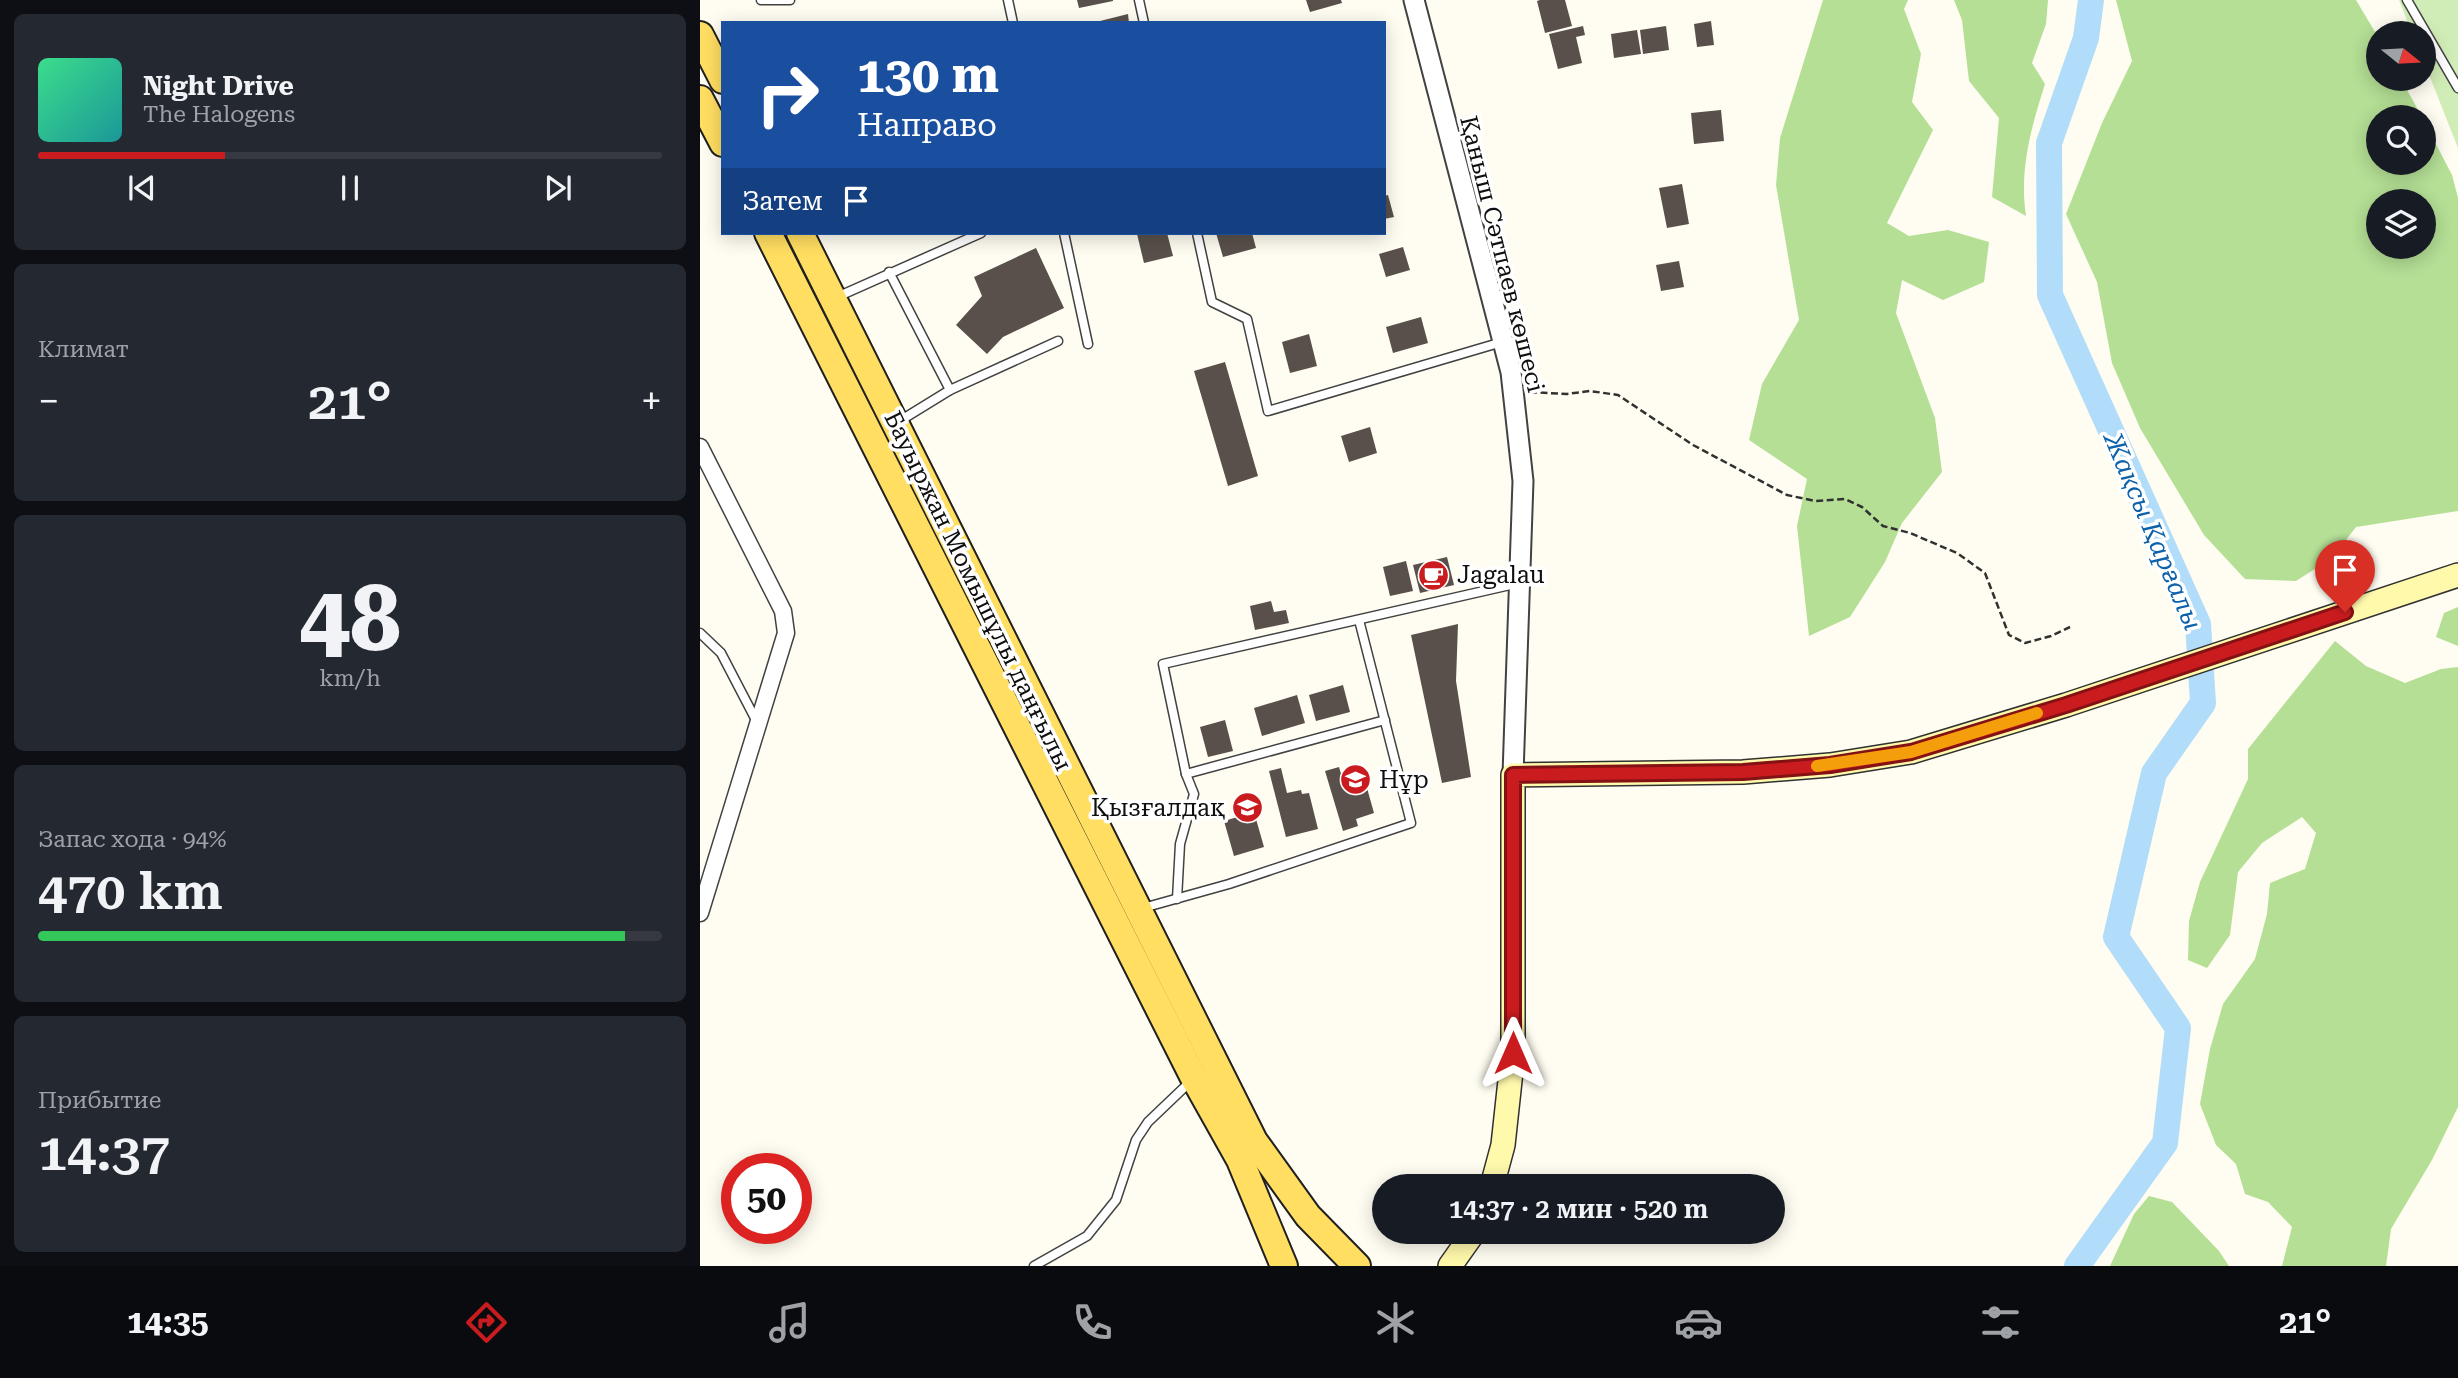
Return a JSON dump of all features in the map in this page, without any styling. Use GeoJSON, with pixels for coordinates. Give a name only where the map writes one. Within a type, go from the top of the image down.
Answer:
{"type":"FeatureCollection","features":[{"type":"Feature","properties":{"kind":"main road"},"geometry":{"type":"LineString","coordinates":[[700,35],[721,76]]}},
{"type":"Feature","properties":{"kind":"main road"},"geometry":{"type":"LineString","coordinates":[[700,99],[721,140]]}},
{"type":"Feature","properties":{"kind":"main road","name":"Бауыржан Момышұлы даңғылы"},"geometry":{"type":"LineString","coordinates":[[769,235],[1194,1079],[1240,1160],[1284,1266]]}},
{"type":"Feature","properties":{"kind":"main road","name":"Бауыржан Момышұлы даңғылы"},"geometry":{"type":"LineString","coordinates":[[801,235],[1254,1141],[1308,1216],[1357,1266]]}},
{"type":"Feature","properties":{"kind":"main road"},"geometry":{"type":"LineString","coordinates":[[896,489],[921,477]]}},
{"type":"Feature","properties":{"kind":"main road"},"geometry":{"type":"LineString","coordinates":[[1495,1174],[1503,1145],[1513,1053],[1513,775],[1743,772],[1830,765],[1911,752],[2066,705],[2458,575]]}},
{"type":"Feature","properties":{"kind":"main road"},"geometry":{"type":"LineString","coordinates":[[1450,1266],[1467,1244]]}},
{"type":"Feature","properties":{"kind":"main road"},"geometry":{"type":"LineString","coordinates":[[1469,1266],[1474,1244]]}},
{"type":"Feature","properties":{"kind":"street","name":"Қаныш Сәтпаев көшесі"},"geometry":{"type":"LineString","coordinates":[[1414,0],[1503,342],[1513,391],[1523,481],[1513,775]]}},
{"type":"Feature","properties":{"kind":"street"},"geometry":{"type":"LineString","coordinates":[[700,447],[783,611],[786,633],[700,913]]}},
{"type":"Feature","properties":{"kind":"lane"},"geometry":{"type":"LineString","coordinates":[[761,0],[790,0]]}},
{"type":"Feature","properties":{"kind":"lane"},"geometry":{"type":"LineString","coordinates":[[1008,0],[1013,21]]}},
{"type":"Feature","properties":{"kind":"lane"},"geometry":{"type":"LineString","coordinates":[[1139,0],[1144,21]]}},
{"type":"Feature","properties":{"kind":"lane"},"geometry":{"type":"LineString","coordinates":[[2407,0],[2458,89]]}},
{"type":"Feature","properties":{"kind":"lane"},"geometry":{"type":"LineString","coordinates":[[833,299],[976,235]]}},
{"type":"Feature","properties":{"kind":"lane"},"geometry":{"type":"LineString","coordinates":[[1064,235],[1088,344]]}},
{"type":"Feature","properties":{"kind":"lane"},"geometry":{"type":"LineString","coordinates":[[1196,235],[1212,302],[1247,318],[1268,411],[1503,342]]}},
{"type":"Feature","properties":{"kind":"lane"},"geometry":{"type":"LineString","coordinates":[[889,272],[950,390]]}},
{"type":"Feature","properties":{"kind":"lane"},"geometry":{"type":"LineString","coordinates":[[895,423],[950,390],[1058,341]]}},
{"type":"Feature","properties":{"kind":"lane"},"geometry":{"type":"LineString","coordinates":[[1177,899],[1180,844],[1194,794],[1186,774],[1163,664],[1519,583]]}},
{"type":"Feature","properties":{"kind":"lane"},"geometry":{"type":"LineString","coordinates":[[1140,909],[1411,823],[1359,620]]}},
{"type":"Feature","properties":{"kind":"lane"},"geometry":{"type":"LineString","coordinates":[[700,633],[720,653],[758,724]]}},
{"type":"Feature","properties":{"kind":"lane"},"geometry":{"type":"LineString","coordinates":[[1186,774],[1385,720]]}},
{"type":"Feature","properties":{"kind":"lane"},"geometry":{"type":"LineString","coordinates":[[1034,1266],[1087,1236],[1116,1200],[1136,1140],[1147,1122],[1194,1079]]}},
{"type":"Feature","properties":{"kind":"path"},"geometry":{"type":"LineString","coordinates":[[1513,391],[1567,394],[1590,391],[1618,395],[1693,444],[1787,495],[1815,501],[1845,499],[1862,507],[1883,526],[1910,533],[1957,553],[1985,573],[2009,635],[2025,643],[2051,636],[2070,626]]}},
{"type":"Feature","properties":{"kind":"green space"},"geometry":{"type":"Polygon","coordinates":[[[1823,0],[1908,0],[1904,9],[1921,54],[1912,102],[1933,130],[1887,223],[1909,236],[1948,230],[1989,242],[1984,282],[1943,300],[1902,280],[1896,313],[1935,418],[1942,472],[1902,523],[1885,562],[1850,617],[1809,636],[1797,526],[1807,479],[1749,440],[1762,384],[1799,320],[1776,185],[1780,138],[1823,0]]]}},
{"type":"Feature","properties":{"kind":"green space"},"geometry":{"type":"Polygon","coordinates":[[[1954,0],[2048,0],[2046,24],[2032,63],[2045,84],[2025,166],[2026,216],[1992,197],[1999,118],[1969,81],[1962,20],[1954,0]]]}},
{"type":"Feature","properties":{"kind":"green space"},"geometry":{"type":"Polygon","coordinates":[[[2116,0],[2356,0],[2368,21],[2366,21],[2366,91],[2408,91],[2415,105],[2366,105],[2366,175],[2436,175],[2436,144],[2452,175],[2458,198],[2458,511],[2356,527],[2332,558],[2296,581],[2245,579],[2204,535],[2140,428],[2112,363],[2097,282],[2066,214],[2102,123],[2132,61],[2116,0]]]}},
{"type":"Feature","properties":{"kind":"green space"},"geometry":{"type":"Polygon","coordinates":[[[2399,0],[2458,0],[2458,148],[2435,91],[2436,21],[2407,21],[2399,0]]]}},
{"type":"Feature","properties":{"kind":"green space"},"geometry":{"type":"Polygon","coordinates":[[[2458,607],[2458,646],[2436,637],[2444,613],[2458,607]]]}},
{"type":"Feature","properties":{"kind":"green space"},"geometry":{"type":"Polygon","coordinates":[[[2335,641],[2366,666],[2405,683],[2441,669],[2458,667],[2458,1107],[2432,1160],[2391,1229],[2386,1266],[2282,1266],[2292,1227],[2268,1202],[2245,1194],[2236,1164],[2216,1145],[2200,1104],[2210,1049],[2223,1004],[2255,959],[2267,914],[2270,883],[2305,869],[2316,833],[2302,817],[2262,843],[2238,872],[2230,935],[2207,968],[2188,960],[2189,921],[2200,882],[2248,779],[2248,749],[2335,641]]]}},
{"type":"Feature","properties":{"kind":"green space"},"geometry":{"type":"Polygon","coordinates":[[[2149,1196],[2172,1202],[2219,1251],[2229,1266],[2110,1266],[2134,1214],[2149,1196]]]}},
{"type":"Feature","properties":{"kind":"building"},"geometry":{"type":"Polygon","coordinates":[[[1077,0],[1113,0],[1113,1],[1079,8],[1077,0]]]}},
{"type":"Feature","properties":{"kind":"building"},"geometry":{"type":"Polygon","coordinates":[[[1306,0],[1341,0],[1342,3],[1310,12],[1306,0]]]}},
{"type":"Feature","properties":{"kind":"building"},"geometry":{"type":"Polygon","coordinates":[[[1565,0],[1572,26],[1545,33],[1537,1],[1565,0]]]}},
{"type":"Feature","properties":{"kind":"building"},"geometry":{"type":"Polygon","coordinates":[[[1128,14],[1129,21],[1100,21],[1128,14]]]}},
{"type":"Feature","properties":{"kind":"building"},"geometry":{"type":"Polygon","coordinates":[[[1711,21],[1714,45],[1697,47],[1694,24],[1711,21]]]}},
{"type":"Feature","properties":{"kind":"building"},"geometry":{"type":"Polygon","coordinates":[[[1583,26],[1585,35],[1576,37],[1582,63],[1558,69],[1549,34],[1583,26]]]}},
{"type":"Feature","properties":{"kind":"building"},"geometry":{"type":"Polygon","coordinates":[[[1666,26],[1669,50],[1643,54],[1640,30],[1666,26]]]}},
{"type":"Feature","properties":{"kind":"building"},"geometry":{"type":"Polygon","coordinates":[[[1637,30],[1641,54],[1614,58],[1611,34],[1637,30]]]}},
{"type":"Feature","properties":{"kind":"building"},"geometry":{"type":"Polygon","coordinates":[[[1721,110],[1724,141],[1694,144],[1691,113],[1721,110]]]}},
{"type":"Feature","properties":{"kind":"building"},"geometry":{"type":"Polygon","coordinates":[[[1682,184],[1689,224],[1667,228],[1659,188],[1682,184]]]}},
{"type":"Feature","properties":{"kind":"building"},"geometry":{"type":"Polygon","coordinates":[[[1386,196],[1394,217],[1386,219],[1386,196]]]}},
{"type":"Feature","properties":{"kind":"building"},"geometry":{"type":"Polygon","coordinates":[[[1137,235],[1168,235],[1173,256],[1144,263],[1137,235]]]}},
{"type":"Feature","properties":{"kind":"building"},"geometry":{"type":"Polygon","coordinates":[[[1217,235],[1253,235],[1256,248],[1223,257],[1217,235]]]}},
{"type":"Feature","properties":{"kind":"building"},"geometry":{"type":"Polygon","coordinates":[[[1403,247],[1410,270],[1386,277],[1379,254],[1403,247]]]}},
{"type":"Feature","properties":{"kind":"building"},"geometry":{"type":"Polygon","coordinates":[[[1036,248],[1064,308],[1003,337],[987,354],[956,325],[982,296],[974,277],[1036,248]]]}},
{"type":"Feature","properties":{"kind":"building"},"geometry":{"type":"Polygon","coordinates":[[[1679,261],[1684,287],[1661,291],[1656,265],[1679,261]]]}},
{"type":"Feature","properties":{"kind":"building"},"geometry":{"type":"Polygon","coordinates":[[[1421,317],[1428,343],[1393,353],[1386,327],[1421,317]]]}},
{"type":"Feature","properties":{"kind":"building"},"geometry":{"type":"Polygon","coordinates":[[[1309,334],[1317,366],[1290,373],[1282,342],[1309,334]]]}},
{"type":"Feature","properties":{"kind":"building"},"geometry":{"type":"Polygon","coordinates":[[[1225,362],[1258,476],[1228,486],[1194,371],[1225,362]]]}},
{"type":"Feature","properties":{"kind":"building"},"geometry":{"type":"Polygon","coordinates":[[[1370,427],[1377,453],[1349,462],[1341,436],[1370,427]]]}},
{"type":"Feature","properties":{"kind":"building","name":"Jagalau"},"geometry":{"type":"Polygon","coordinates":[[[1447,557],[1454,585],[1420,593],[1413,565],[1447,557]]]}},
{"type":"Feature","properties":{"kind":"building"},"geometry":{"type":"Polygon","coordinates":[[[1406,561],[1413,591],[1390,596],[1383,567],[1406,561]]]}},
{"type":"Feature","properties":{"kind":"building"},"geometry":{"type":"Polygon","coordinates":[[[1271,601],[1274,612],[1286,610],[1289,623],[1255,630],[1250,606],[1271,601]]]}},
{"type":"Feature","properties":{"kind":"building"},"geometry":{"type":"Polygon","coordinates":[[[1458,624],[1456,681],[1471,777],[1442,783],[1411,635],[1458,624]]]}},
{"type":"Feature","properties":{"kind":"building"},"geometry":{"type":"Polygon","coordinates":[[[1343,685],[1350,712],[1316,721],[1309,695],[1343,685]]]}},
{"type":"Feature","properties":{"kind":"building"},"geometry":{"type":"Polygon","coordinates":[[[1297,695],[1305,723],[1262,736],[1254,708],[1297,695]]]}},
{"type":"Feature","properties":{"kind":"building"},"geometry":{"type":"Polygon","coordinates":[[[1225,720],[1233,751],[1208,757],[1200,727],[1225,720]]]}},
{"type":"Feature","properties":{"kind":"building"},"geometry":{"type":"Polygon","coordinates":[[[1339,767],[1345,787],[1365,781],[1374,813],[1356,819],[1358,826],[1343,831],[1325,771],[1339,767]]]}},
{"type":"Feature","properties":{"kind":"building"},"geometry":{"type":"Polygon","coordinates":[[[1281,768],[1287,793],[1301,790],[1302,794],[1309,793],[1318,829],[1286,837],[1269,771],[1281,768]]]}},
{"type":"Feature","properties":{"kind":"building"},"geometry":{"type":"Polygon","coordinates":[[[1254,812],[1264,847],[1234,856],[1224,821],[1254,812]]]}},
{"type":"Feature","properties":{"kind":"waterway","name":"Жақсы Қарғалы"},"geometry":{"type":"LineString","coordinates":[[2077,1266],[2165,1143],[2178,1028],[2116,937],[2154,773],[2203,703],[2198,624],[2050,295],[2049,143],[2086,38],[2091,0]]}},
{"type":"Feature","properties":{"kind":"slow traffic"},"geometry":{"type":"LineString","coordinates":[[1817,766],[1911,752],[2037,713]]}},
{"type":"Feature","properties":{"kind":"place","name":"Jagalau"},"geometry":{"type":"Point","coordinates":[1434,575]}},
{"type":"Feature","properties":{"kind":"place","name":"Нұр"},"geometry":{"type":"Point","coordinates":[1356,780]}},
{"type":"Feature","properties":{"kind":"place","name":"Қызғалдақ"},"geometry":{"type":"Point","coordinates":[1248,808]}},
{"type":"Feature","properties":{"kind":"route"},"geometry":{"type":"LineString","coordinates":[[1513,1053],[1513,775],[1743,772],[1830,765],[1911,752],[2066,705],[2345,612]]}}]}
